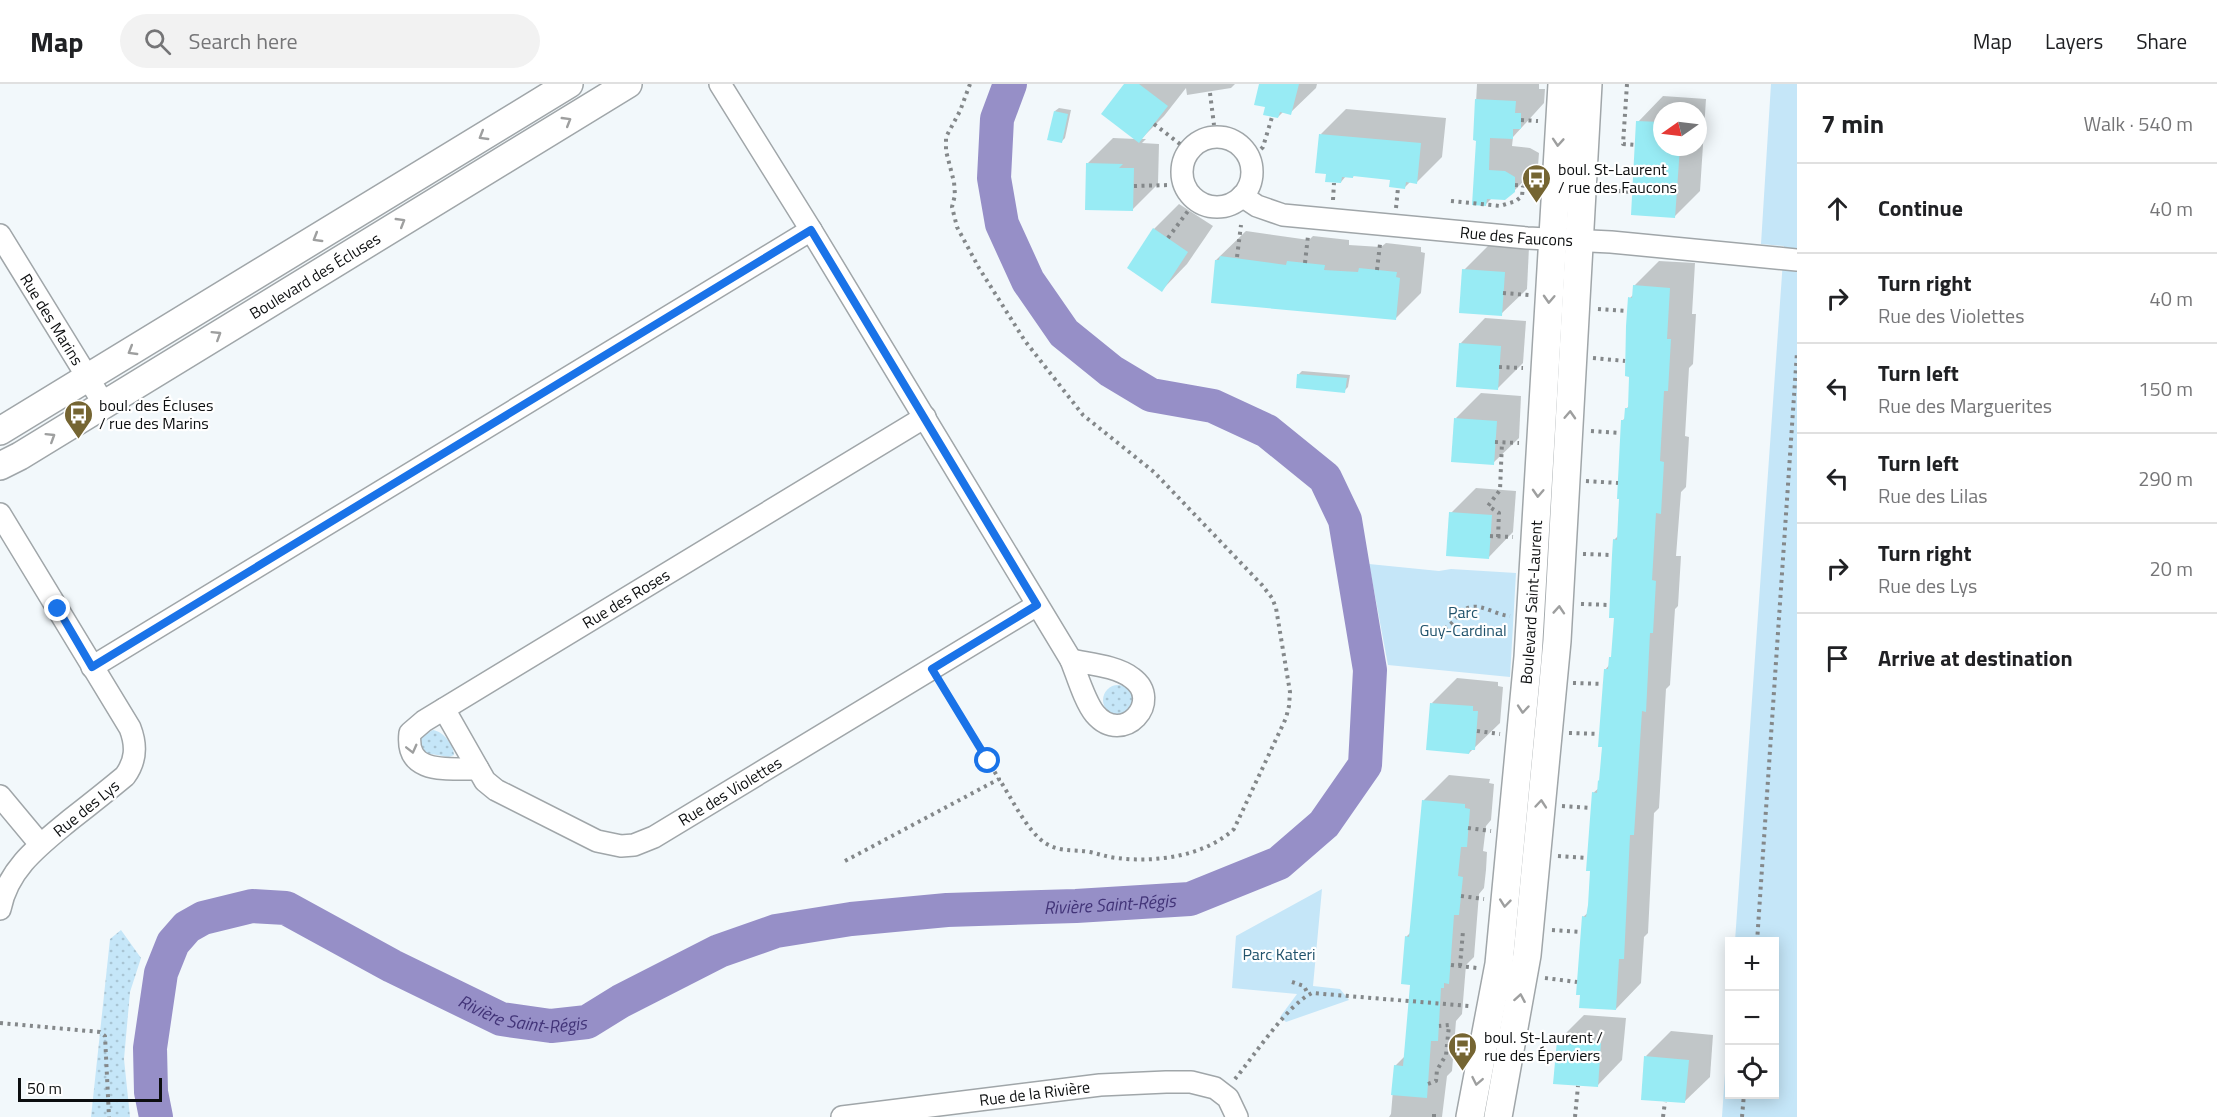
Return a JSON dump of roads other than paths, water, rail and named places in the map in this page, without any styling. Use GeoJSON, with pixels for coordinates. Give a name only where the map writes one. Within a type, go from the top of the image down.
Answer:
{"type":"FeatureCollection","features":[{"type":"Feature","properties":{"kind":"street","name":"Boulevard des Écluses"},"geometry":{"type":"LineString","coordinates":[[0,431],[569,84]]}},
{"type":"Feature","properties":{"kind":"street","name":"Boulevard des Écluses"},"geometry":{"type":"LineString","coordinates":[[0,466],[20,456],[627,84]]}},
{"type":"Feature","properties":{"kind":"street"},"geometry":{"type":"LineString","coordinates":[[720,84],[1071,660]]}},
{"type":"Feature","properties":{"kind":"street","name":"Boulevard Saint-Laurent"},"geometry":{"type":"LineString","coordinates":[[1470,1114],[1499,964],[1528,657],[1562,84]]}},
{"type":"Feature","properties":{"kind":"street","name":"Boulevard Saint-Laurent"},"geometry":{"type":"LineString","coordinates":[[1499,1117],[1527,955],[1555,661],[1588,84]]}},
{"type":"Feature","properties":{"kind":"street","name":"Rue des Faucons"},"geometry":{"type":"LineString","coordinates":[[1242,196],[1257,206],[1283,215],[1797,260]]}},
{"type":"Feature","properties":{"kind":"street"},"geometry":{"type":"LineString","coordinates":[[349,218],[364,244]]}},
{"type":"Feature","properties":{"kind":"street"},"geometry":{"type":"LineString","coordinates":[[92,667],[811,230]]}},
{"type":"Feature","properties":{"kind":"street","name":"Rue des Marins"},"geometry":{"type":"LineString","coordinates":[[0,235],[104,404]]}},
{"type":"Feature","properties":{"kind":"street","name":"Rue des Roses"},"geometry":{"type":"LineString","coordinates":[[478,769],[436,768],[415,760],[411,752],[410,734],[424,721],[925,417]]}},
{"type":"Feature","properties":{"kind":"street","name":"Rue des Lys"},"geometry":{"type":"LineString","coordinates":[[0,514],[130,728],[135,746],[132,767],[125,776],[29,855],[11,879],[0,909]]}},
{"type":"Feature","properties":{"kind":"street","name":"Rue des Violettes"},"geometry":{"type":"LineString","coordinates":[[444,709],[485,781],[496,790],[597,841],[621,846],[633,845],[654,837],[1037,605]]}},
{"type":"Feature","properties":{"kind":"street"},"geometry":{"type":"LineString","coordinates":[[0,796],[40,844]]}},
{"type":"Feature","properties":{"kind":"street","name":"Rue de la Rivière"},"geometry":{"type":"LineString","coordinates":[[842,1117],[1134,1082],[1191,1082],[1227,1089],[1228,1098],[1237,1117]]}},
{"type":"Feature","properties":{"kind":"street"},"geometry":{"type":"LineString","coordinates":[[1470,1114],[1499,1117]]}},
{"type":"Feature","properties":{"kind":"waterway","name":"Rivière Saint-Régis"},"geometry":{"type":"LineString","coordinates":[[156,1117],[151,1092],[150,1048],[161,973],[173,943],[187,927],[203,918],[252,906],[286,908],[392,966],[501,1019],[551,1026],[587,1022],[621,1001],[719,951],[776,931],[851,919],[947,910],[1076,906],[1190,899],[1279,863],[1324,824],[1365,765],[1370,670],[1345,520],[1325,478],[1267,431],[1213,406],[1151,395],[1111,371],[1064,333],[1028,281],[1002,224],[994,178],[997,119],[1010,84]]}},
{"type":"Feature","properties":{"kind":"place","name":"boul. St-Laurent / rue des Faucons"},"geometry":{"type":"Point","coordinates":[1537,204]}},
{"type":"Feature","properties":{"kind":"place","name":"boul. des Écluses / rue des Marins"},"geometry":{"type":"Point","coordinates":[78,440]}},
{"type":"Feature","properties":{"kind":"place","name":"boul. St-Laurent / rue des Éperviers"},"geometry":{"type":"Point","coordinates":[1463,1072]}},
{"type":"Feature","properties":{"kind":"park label","name":"Parc Guy-Cardinal"},"geometry":{"type":"Point","coordinates":[1463,621]}},
{"type":"Feature","properties":{"kind":"park label","name":"Parc Kateri"},"geometry":{"type":"Point","coordinates":[1279,954]}}]}
